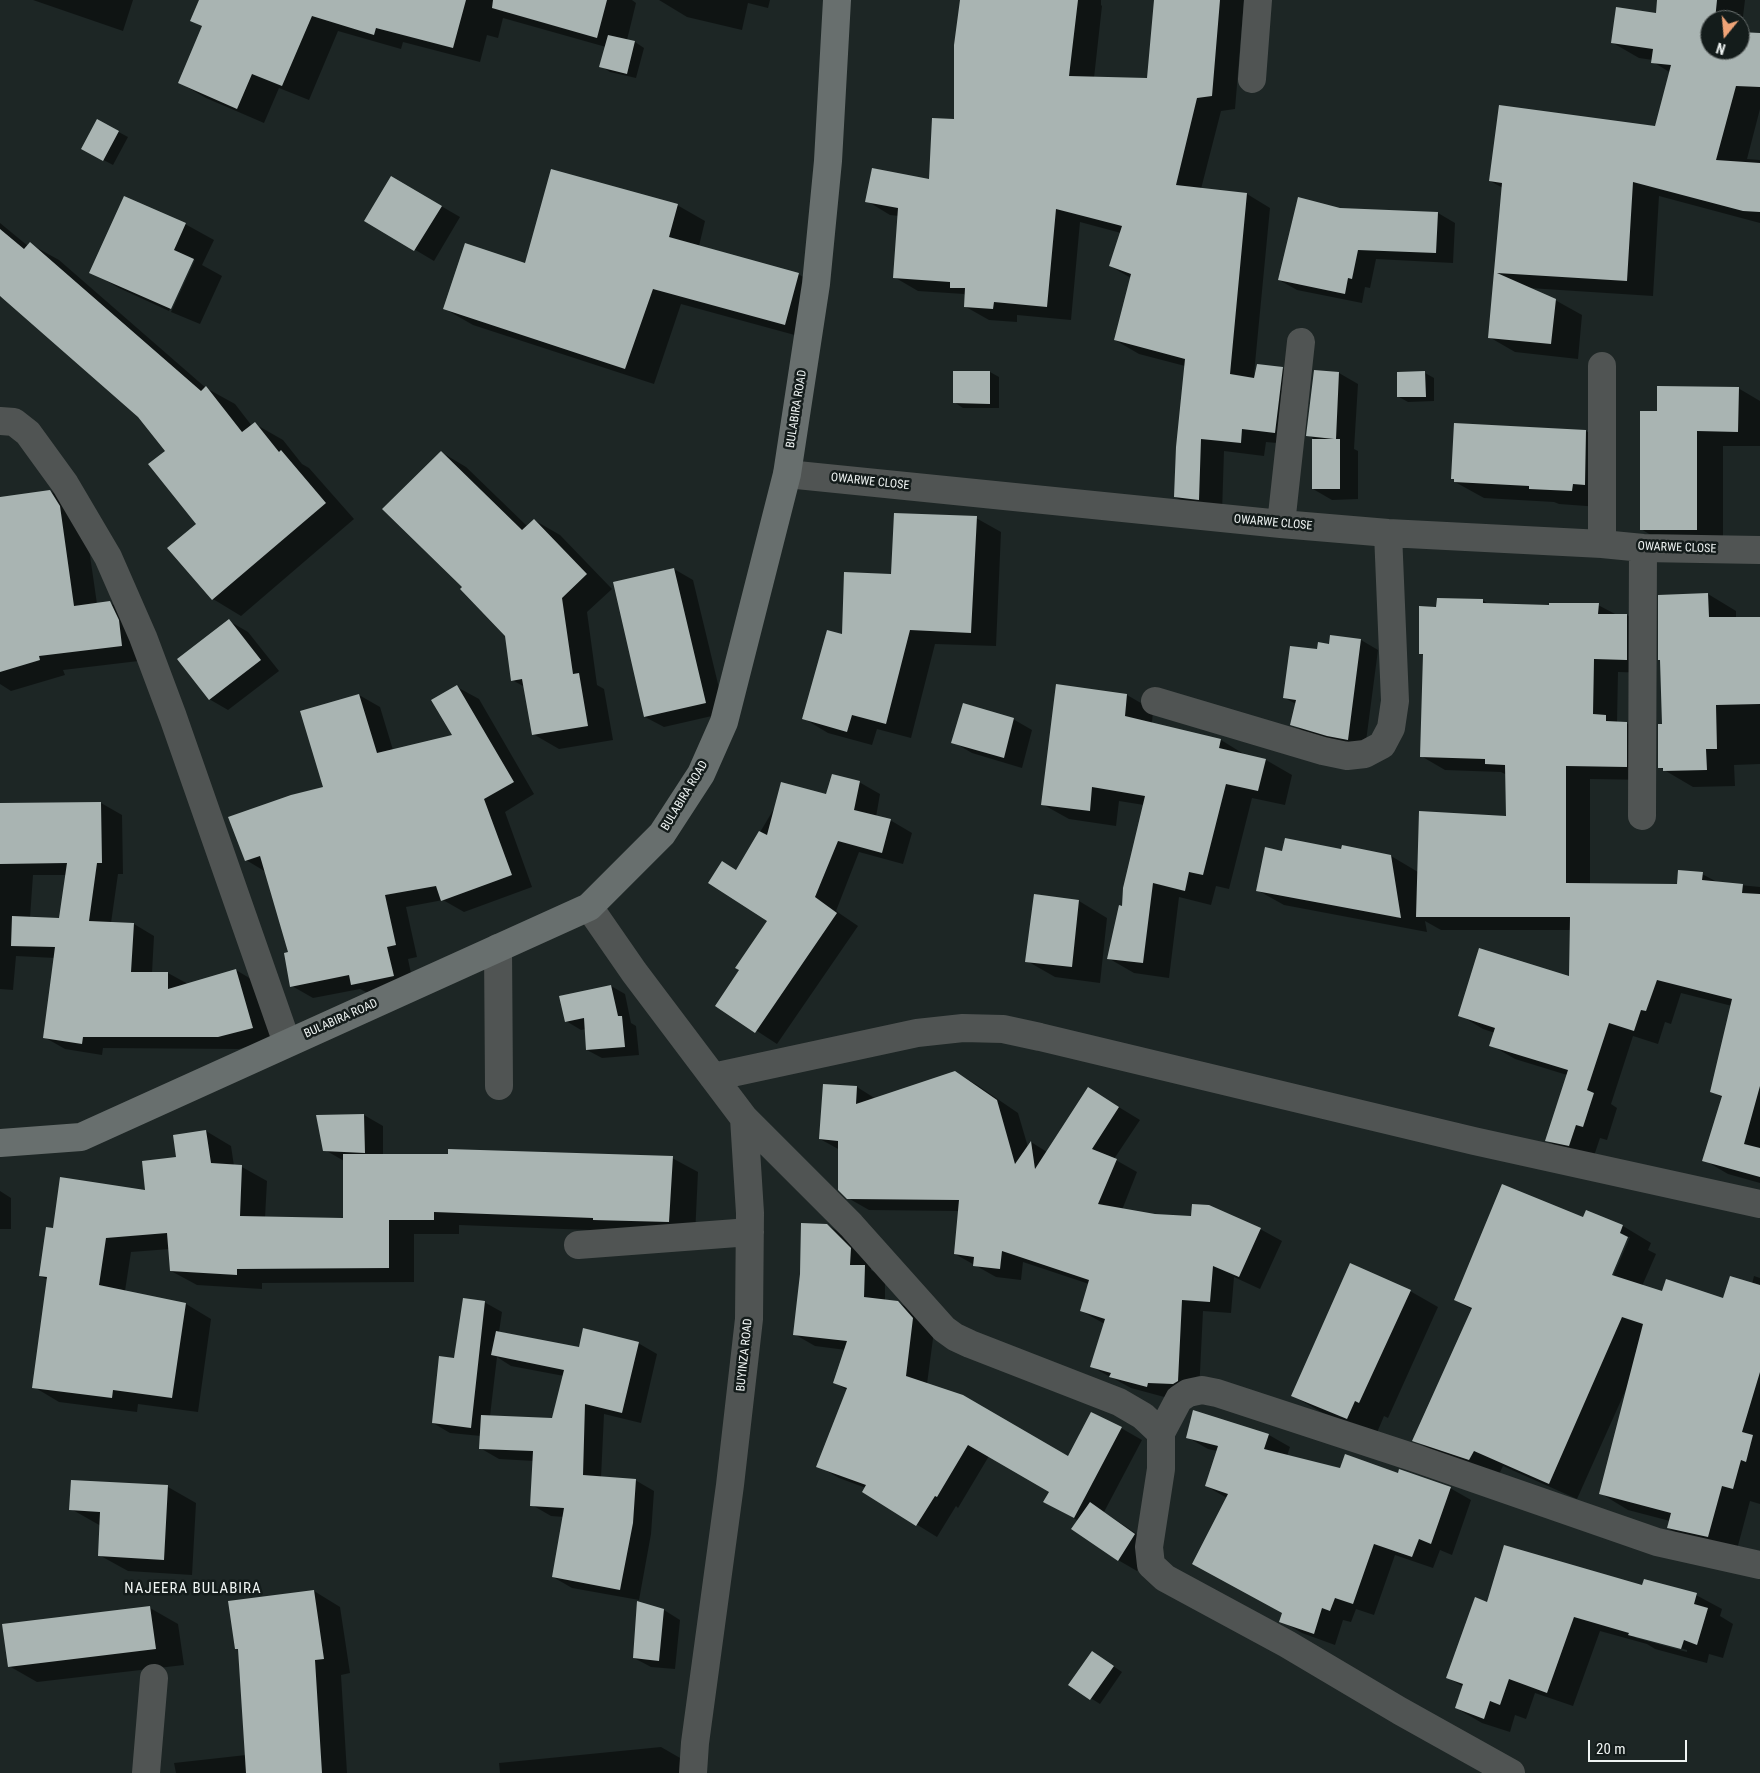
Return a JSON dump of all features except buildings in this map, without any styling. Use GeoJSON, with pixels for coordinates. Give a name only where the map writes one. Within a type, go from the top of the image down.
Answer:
{"type":"FeatureCollection","features":[{"type":"Feature","properties":{"kind":"street","name":"BULABIRA ROAD"},"geometry":{"type":"LineString","coordinates":[[0,1143],[81,1137],[588,907],[662,834],[701,774],[724,722],[787,474],[816,284],[828,161],[836,0]]}},
{"type":"Feature","properties":{"kind":"street"},"geometry":{"type":"LineString","coordinates":[[1252,79],[1258,0]]}},
{"type":"Feature","properties":{"kind":"street"},"geometry":{"type":"LineString","coordinates":[[1281,524],[1301,342]]}},
{"type":"Feature","properties":{"kind":"street"},"geometry":{"type":"LineString","coordinates":[[1602,366],[1602,544]]}},
{"type":"Feature","properties":{"kind":"street"},"geometry":{"type":"LineString","coordinates":[[0,421],[14,422],[28,433],[65,484],[108,557],[174,717],[287,1043]]}},
{"type":"Feature","properties":{"kind":"street","name":"OWARWE CLOSE"},"geometry":{"type":"LineString","coordinates":[[787,474],[1388,533],[1602,544],[1643,548],[1760,550]]}},
{"type":"Feature","properties":{"kind":"street"},"geometry":{"type":"LineString","coordinates":[[1155,700],[1323,751],[1347,756],[1366,754],[1382,745],[1391,728],[1395,701],[1388,533]]}},
{"type":"Feature","properties":{"kind":"street"},"geometry":{"type":"LineString","coordinates":[[1642,816],[1643,548]]}},
{"type":"Feature","properties":{"kind":"street"},"geometry":{"type":"LineString","coordinates":[[588,907],[634,972],[744,1118],[851,1225],[944,1329],[955,1338],[1119,1402],[1143,1416],[1162,1433]]}},
{"type":"Feature","properties":{"kind":"street"},"geometry":{"type":"LineString","coordinates":[[498,948],[499,1086]]}},
{"type":"Feature","properties":{"kind":"street"},"geometry":{"type":"LineString","coordinates":[[714,1077],[917,1033],[964,1028],[1003,1030],[1049,1039],[1474,1141],[1760,1204]]}},
{"type":"Feature","properties":{"kind":"street","name":"BUYINZA ROAD"},"geometry":{"type":"LineString","coordinates":[[693,1773],[695,1743],[730,1485],[749,1319],[750,1214],[744,1118]]}},
{"type":"Feature","properties":{"kind":"street"},"geometry":{"type":"LineString","coordinates":[[578,1245],[750,1232]]}},
{"type":"Feature","properties":{"kind":"street"},"geometry":{"type":"LineString","coordinates":[[1511,1773],[1400,1711],[1288,1644],[1165,1578],[1150,1565],[1149,1547],[1161,1469],[1162,1433],[1179,1399],[1188,1393],[1202,1390],[1217,1393],[1657,1542],[1760,1565]]}},
{"type":"Feature","properties":{"kind":"street"},"geometry":{"type":"LineString","coordinates":[[146,1773],[154,1678]]}},
{"type":"Feature","properties":{"kind":"district","name":"NAJEERA BULABIRA"},"geometry":{"type":"Point","coordinates":[193,1589]}}]}
